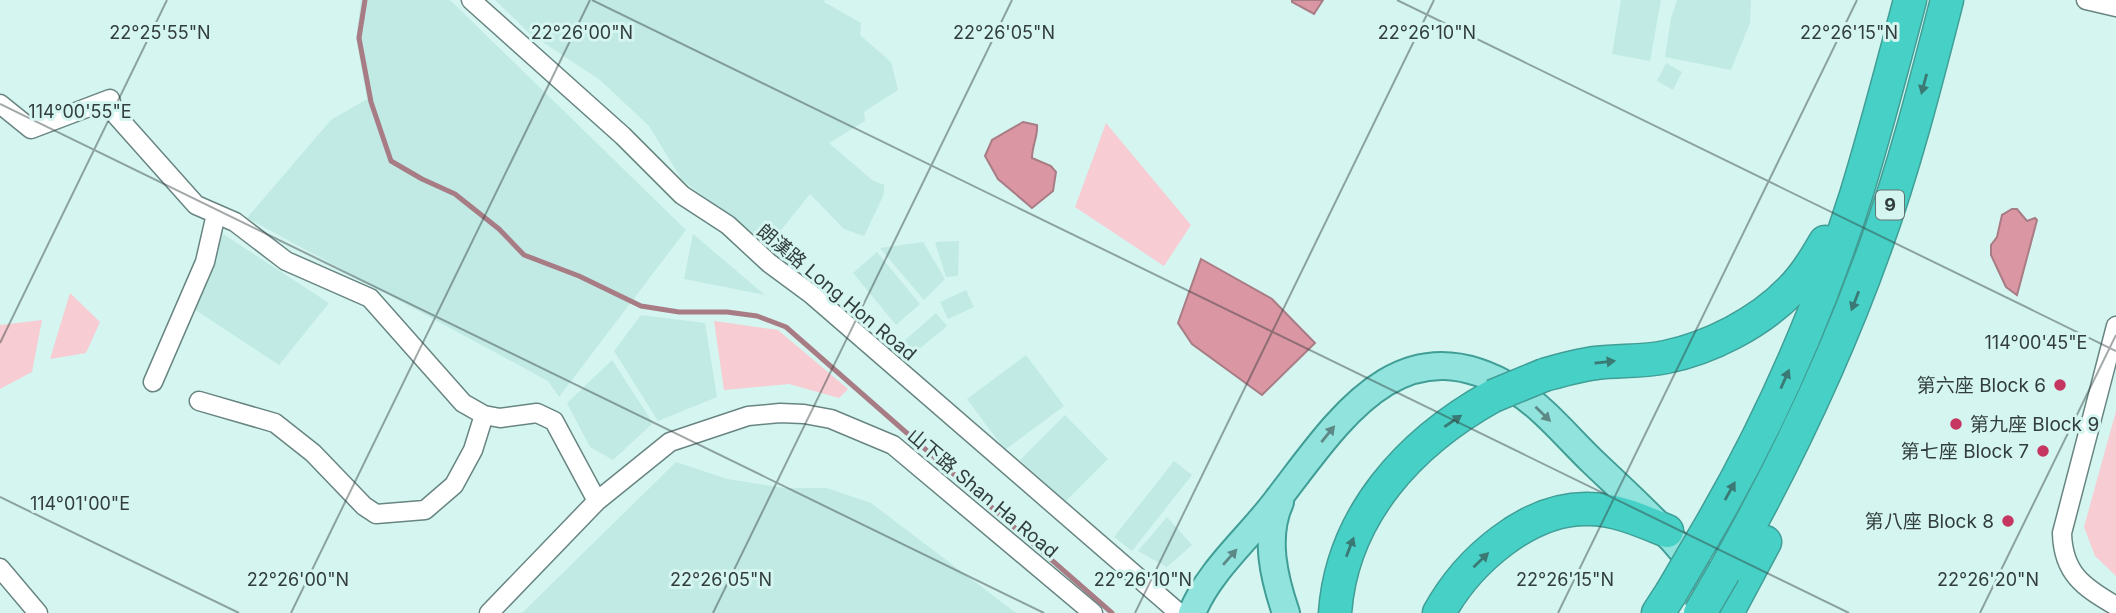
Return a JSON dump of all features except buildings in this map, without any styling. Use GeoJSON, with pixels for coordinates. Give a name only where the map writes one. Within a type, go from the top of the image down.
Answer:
{"type":"FeatureCollection","features":[{"type":"Feature","properties":{"kind":"highway","name":"9"},"geometry":{"type":"LineString","coordinates":[[1664,603],[1751,451],[1789,370],[1851,210],[1885,99],[1909,5]]}},
{"type":"Feature","properties":{"kind":"highway","name":"9"},"geometry":{"type":"LineString","coordinates":[[1700,613],[1729,597],[1808,415],[1877,244],[1945,9]]}},
{"type":"Feature","properties":{"kind":"highway"},"geometry":{"type":"LineString","coordinates":[[1335,613],[1339,581],[1360,523],[1377,495],[1416,450],[1440,430],[1493,397],[1544,375],[1596,363],[1666,357],[1698,348],[1724,336],[1772,306],[1790,291],[1808,271],[1825,243],[1885,99]]}},
{"type":"Feature","properties":{"kind":"highway"},"geometry":{"type":"LineString","coordinates":[[1439,613],[1453,590],[1500,542],[1547,516],[1571,510],[1606,510],[1667,531]]}},
{"type":"Feature","properties":{"kind":"main road"},"geometry":{"type":"LineString","coordinates":[[1192,613],[1217,572],[1347,412],[1367,393],[1402,374],[1429,368],[1452,367],[1489,376],[1527,399],[1667,531],[1729,597]]}},
{"type":"Feature","properties":{"kind":"main road"},"geometry":{"type":"LineString","coordinates":[[1286,613],[1275,575],[1272,543],[1274,519],[1287,488]]}},
{"type":"Feature","properties":{"kind":"street","name":"朗漢路 Long Hon Road"},"geometry":{"type":"LineString","coordinates":[[471,0],[623,136],[682,195],[728,225],[769,262],[811,294],[1178,613]]}},
{"type":"Feature","properties":{"kind":"street"},"geometry":{"type":"LineString","coordinates":[[2086,0],[2116,7]]}},
{"type":"Feature","properties":{"kind":"street"},"geometry":{"type":"LineString","coordinates":[[0,104],[31,129],[110,99],[114,113],[197,205],[235,222],[286,261],[370,298],[463,403],[484,415],[500,418],[537,413],[554,421],[597,501]]}},
{"type":"Feature","properties":{"kind":"street"},"geometry":{"type":"LineString","coordinates":[[153,382],[205,262],[216,214]]}},
{"type":"Feature","properties":{"kind":"street"},"geometry":{"type":"LineString","coordinates":[[2116,326],[2062,533],[2062,552],[2075,578],[2116,606]]}},
{"type":"Feature","properties":{"kind":"street"},"geometry":{"type":"LineString","coordinates":[[199,401],[275,423],[313,453],[376,514],[425,510],[454,485],[473,450],[484,415]]}},
{"type":"Feature","properties":{"kind":"street","name":"山下路 Shan Ha Road"},"geometry":{"type":"LineString","coordinates":[[489,613],[597,501],[670,442],[748,416],[804,414],[831,419],[893,445],[1093,613]]}},
{"type":"Feature","properties":{"kind":"street"},"geometry":{"type":"LineString","coordinates":[[0,568],[38,613]]}},
{"type":"Feature","properties":{"kind":"shaded area"},"geometry":{"type":"Polygon","coordinates":[[[361,0],[450,0],[686,230],[559,397],[548,381],[247,218],[331,120],[367,99],[356,38],[361,0]]]}},
{"type":"Feature","properties":{"kind":"shaded area"},"geometry":{"type":"Polygon","coordinates":[[[495,0],[825,0],[824,2],[861,23],[860,35],[891,62],[898,90],[864,112],[865,121],[829,143],[872,180],[884,185],[884,194],[864,236],[844,229],[810,194],[769,245],[682,180],[649,126],[600,80],[529,33],[495,0]]]}},
{"type":"Feature","properties":{"kind":"shaded area"},"geometry":{"type":"Polygon","coordinates":[[[1292,0],[1323,0],[1314,14],[1292,0]]]}},
{"type":"Feature","properties":{"kind":"shaded area"},"geometry":{"type":"Polygon","coordinates":[[[1621,0],[1661,0],[1650,61],[1612,54],[1621,0]]]}},
{"type":"Feature","properties":{"kind":"shaded area"},"geometry":{"type":"Polygon","coordinates":[[[1677,0],[1751,0],[1750,23],[1731,70],[1665,57],[1671,18],[1677,0]]]}},
{"type":"Feature","properties":{"kind":"shaded area"},"geometry":{"type":"Polygon","coordinates":[[[1666,63],[1682,72],[1673,90],[1657,81],[1666,63]]]}},
{"type":"Feature","properties":{"kind":"shaded area"},"geometry":{"type":"Polygon","coordinates":[[[1023,122],[1037,125],[1032,158],[1051,166],[1056,172],[1053,191],[1032,208],[998,179],[985,156],[992,140],[1023,122]]]}},
{"type":"Feature","properties":{"kind":"shaded area"},"geometry":{"type":"Polygon","coordinates":[[[1106,123],[1191,225],[1164,266],[1075,207],[1106,123]]]}},
{"type":"Feature","properties":{"kind":"shaded area"},"geometry":{"type":"Polygon","coordinates":[[[2017,209],[2027,221],[2035,218],[2037,220],[2017,295],[2006,287],[1991,255],[1991,245],[1997,237],[2002,215],[2017,209]]]}},
{"type":"Feature","properties":{"kind":"shaded area"},"geometry":{"type":"Polygon","coordinates":[[[223,234],[329,303],[279,365],[194,309],[223,234]]]}},
{"type":"Feature","properties":{"kind":"shaded area"},"geometry":{"type":"Polygon","coordinates":[[[693,234],[765,295],[684,279],[693,234]]]}},
{"type":"Feature","properties":{"kind":"shaded area"},"geometry":{"type":"Polygon","coordinates":[[[959,241],[958,276],[946,277],[935,242],[959,241]]]}},
{"type":"Feature","properties":{"kind":"shaded area"},"geometry":{"type":"Polygon","coordinates":[[[923,242],[945,279],[924,300],[880,248],[923,242]]]}},
{"type":"Feature","properties":{"kind":"shaded area"},"geometry":{"type":"Polygon","coordinates":[[[877,252],[920,304],[896,325],[853,273],[877,252]]]}},
{"type":"Feature","properties":{"kind":"shaded area"},"geometry":{"type":"Polygon","coordinates":[[[1201,259],[1272,299],[1315,343],[1262,395],[1192,344],[1178,323],[1201,259]]]}},
{"type":"Feature","properties":{"kind":"shaded area"},"geometry":{"type":"Polygon","coordinates":[[[966,290],[974,307],[948,319],[940,302],[966,290]]]}},
{"type":"Feature","properties":{"kind":"shaded area"},"geometry":{"type":"Polygon","coordinates":[[[70,293],[100,322],[86,353],[50,359],[70,293]]]}},
{"type":"Feature","properties":{"kind":"shaded area"},"geometry":{"type":"Polygon","coordinates":[[[936,313],[947,326],[913,354],[903,342],[936,313]]]}},
{"type":"Feature","properties":{"kind":"shaded area"},"geometry":{"type":"Polygon","coordinates":[[[641,315],[705,323],[717,397],[658,421],[614,351],[641,315]]]}},
{"type":"Feature","properties":{"kind":"shaded area"},"geometry":{"type":"Polygon","coordinates":[[[42,320],[32,372],[0,389],[0,325],[42,320]]]}},
{"type":"Feature","properties":{"kind":"shaded area"},"geometry":{"type":"Polygon","coordinates":[[[714,321],[778,330],[848,389],[839,398],[789,384],[724,390],[714,321]]]}},
{"type":"Feature","properties":{"kind":"shaded area"},"geometry":{"type":"Polygon","coordinates":[[[1026,355],[1064,406],[1005,450],[967,399],[1026,355]]]}},
{"type":"Feature","properties":{"kind":"shaded area"},"geometry":{"type":"Polygon","coordinates":[[[612,360],[653,423],[613,460],[590,447],[567,403],[612,360]]]}},
{"type":"Feature","properties":{"kind":"shaded area"},"geometry":{"type":"Polygon","coordinates":[[[2116,411],[2116,576],[2095,556],[2084,527],[2116,411]]]}},
{"type":"Feature","properties":{"kind":"shaded area"},"geometry":{"type":"Polygon","coordinates":[[[1065,415],[1108,459],[1064,503],[1020,460],[1065,415]]]}},
{"type":"Feature","properties":{"kind":"shaded area"},"geometry":{"type":"Polygon","coordinates":[[[1174,461],[1192,475],[1132,551],[1114,537],[1174,461]]]}},
{"type":"Feature","properties":{"kind":"shaded area"},"geometry":{"type":"Polygon","coordinates":[[[676,462],[727,479],[785,488],[827,488],[871,503],[1016,613],[522,613],[676,462]]]}},
{"type":"Feature","properties":{"kind":"shaded area"},"geometry":{"type":"Polygon","coordinates":[[[1167,517],[1192,545],[1167,567],[1138,551],[1167,517]]]}},
{"type":"Feature","properties":{"kind":"waterway"},"geometry":{"type":"LineString","coordinates":[[365,0],[359,38],[371,102],[391,161],[455,194],[499,229],[524,255],[579,276],[641,306],[679,312],[727,312],[757,316],[786,327],[1112,613]]}},
{"type":"Feature","properties":{"kind":"place","name":"第六座 Block 6"},"geometry":{"type":"Point","coordinates":[2060,385]}},
{"type":"Feature","properties":{"kind":"place","name":"第九座 Block 9"},"geometry":{"type":"Point","coordinates":[1956,424]}},
{"type":"Feature","properties":{"kind":"place","name":"第七座 Block 7"},"geometry":{"type":"Point","coordinates":[2043,451]}},
{"type":"Feature","properties":{"kind":"place","name":"第八座 Block 8"},"geometry":{"type":"Point","coordinates":[2008,521]}}]}
